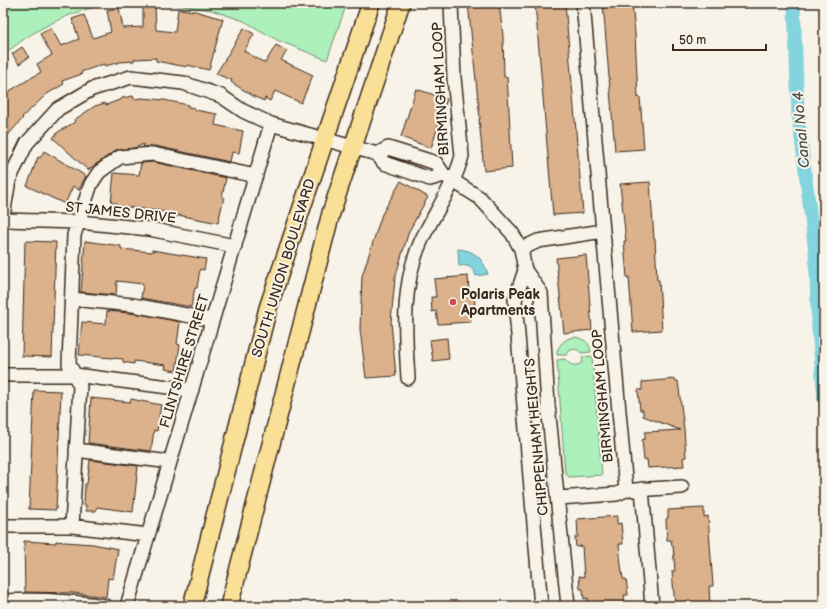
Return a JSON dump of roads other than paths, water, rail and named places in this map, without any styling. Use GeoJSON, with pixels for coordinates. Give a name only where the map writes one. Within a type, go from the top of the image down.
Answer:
{"type":"FeatureCollection","features":[{"type":"Feature","properties":{"kind":"main road","name":"SOUTH UNION BOULEVARD"},"geometry":{"type":"LineString","coordinates":[[192,606],[268,308],[324,138],[371,3]]}},
{"type":"Feature","properties":{"kind":"main road"},"geometry":{"type":"LineString","coordinates":[[229,606],[331,213],[402,3]]}},
{"type":"Feature","properties":{"kind":"street","name":"BIRMINGHAM LOOP"},"geometry":{"type":"LineString","coordinates":[[408,378],[404,325],[406,298],[412,265],[448,178],[462,156],[454,78],[451,3]]}},
{"type":"Feature","properties":{"kind":"street","name":"BIRMINGHAM LOOP"},"geometry":{"type":"LineString","coordinates":[[583,3],[626,490]]}},
{"type":"Feature","properties":{"kind":"street","name":"CHIPPENHAM HEIGHTS"},"geometry":{"type":"LineString","coordinates":[[3,216],[9,180],[27,143],[58,109],[92,89],[131,77],[184,83],[221,96],[244,111],[271,124],[377,154],[388,148],[436,163],[448,178],[480,198],[512,233],[521,249],[525,270],[541,293],[548,405],[568,606]]}},
{"type":"Feature","properties":{"kind":"street","name":"FLINTSHIRE STREET"},"geometry":{"type":"LineString","coordinates":[[127,606],[271,124]]}},
{"type":"Feature","properties":{"kind":"street"},"geometry":{"type":"LineString","coordinates":[[72,526],[80,386],[69,364],[74,235],[91,184],[99,172],[120,157],[153,154],[256,176]]}},
{"type":"Feature","properties":{"kind":"street","name":"ST JAMES DRIVE"},"geometry":{"type":"LineString","coordinates":[[3,220],[79,222],[149,229],[235,246]]}},
{"type":"Feature","properties":{"kind":"street"},"geometry":{"type":"LineString","coordinates":[[521,249],[538,241],[603,230]]}},
{"type":"Feature","properties":{"kind":"street","name":"CHIPPENHAM HEIGHTS"},"geometry":{"type":"LineString","coordinates":[[525,270],[515,300],[541,606]]}},
{"type":"Feature","properties":{"kind":"street"},"geometry":{"type":"LineString","coordinates":[[72,299],[133,305],[212,320]]}},
{"type":"Feature","properties":{"kind":"street"},"geometry":{"type":"LineString","coordinates":[[3,375],[75,375],[192,390]]}},
{"type":"Feature","properties":{"kind":"street"},"geometry":{"type":"LineString","coordinates":[[76,450],[170,462]]}},
{"type":"Feature","properties":{"kind":"street"},"geometry":{"type":"LineString","coordinates":[[558,498],[617,494],[626,490],[682,487]]}},
{"type":"Feature","properties":{"kind":"street"},"geometry":{"type":"LineString","coordinates":[[642,489],[652,606]]}},
{"type":"Feature","properties":{"kind":"street"},"geometry":{"type":"LineString","coordinates":[[3,526],[72,526],[148,535]]}},
{"type":"Feature","properties":{"kind":"street"},"geometry":{"type":"LineString","coordinates":[[3,601],[28,600],[78,602],[106,606]]}},
{"type":"Feature","properties":{"kind":"water"},"geometry":{"type":"Polygon","coordinates":[[[458,249],[469,251],[481,259],[488,274],[476,276],[470,267],[459,266],[458,249]]]}},
{"type":"Feature","properties":{"kind":"waterway","name":"Canal No 4"},"geometry":{"type":"LineString","coordinates":[[794,3],[798,113],[815,252],[818,329],[824,400]]}},
{"type":"Feature","properties":{"kind":"place","name":"Polaris Peak Apartments"},"geometry":{"type":"Point","coordinates":[453,302]}}]}
